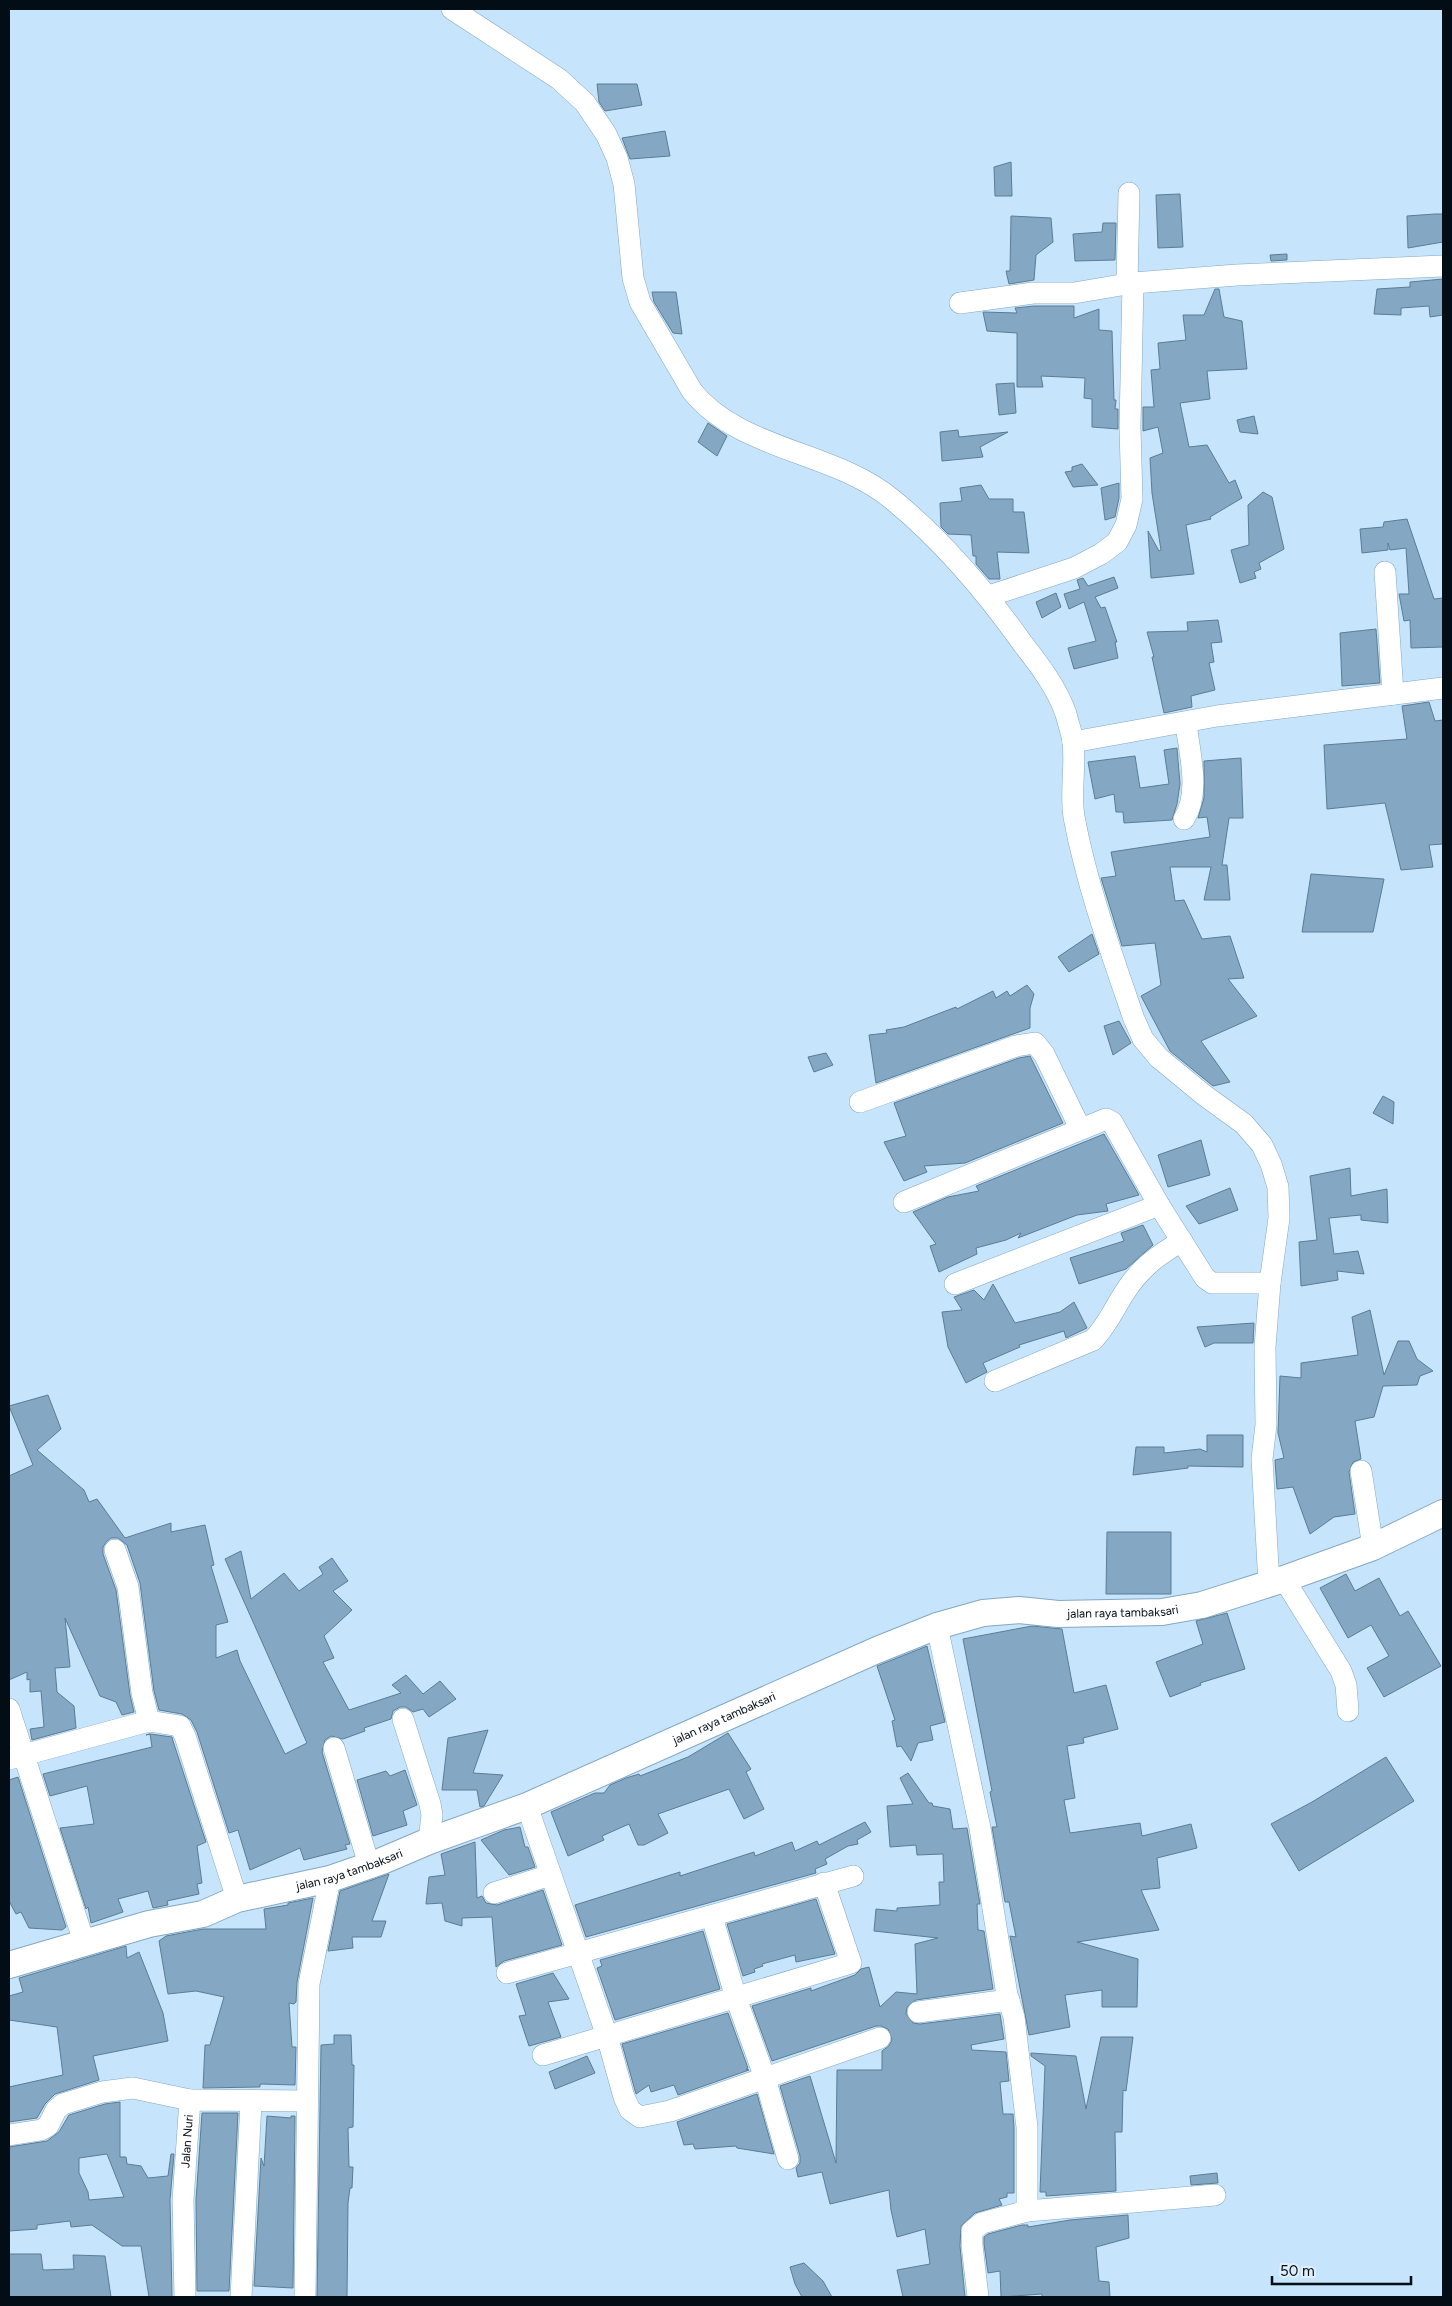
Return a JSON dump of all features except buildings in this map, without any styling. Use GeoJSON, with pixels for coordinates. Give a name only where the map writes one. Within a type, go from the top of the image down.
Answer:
{"type":"FeatureCollection","features":[{"type":"Feature","properties":{"kind":"street"},"geometry":{"type":"LineString","coordinates":[[452,9],[559,79],[586,103],[606,134],[617,158],[624,184],[633,278],[640,302],[692,390],[702,402],[714,413],[747,431],[871,483],[894,500],[934,538],[989,596],[1055,690],[1065,713],[1073,742],[1074,814],[1088,881],[1110,952],[1140,1032],[1159,1058],[1204,1095],[1244,1124],[1262,1145],[1271,1164],[1278,1187],[1279,1218],[1264,1347],[1266,1425],[1262,1459],[1277,1582],[1341,1671],[1346,1685],[1348,1711]]}},
{"type":"Feature","properties":{"kind":"street"},"geometry":{"type":"LineString","coordinates":[[989,596],[1074,568],[1102,554],[1117,542],[1126,525],[1132,499],[1128,193]]}},
{"type":"Feature","properties":{"kind":"street"},"geometry":{"type":"LineString","coordinates":[[960,303],[1033,293],[1074,293],[1130,283],[1238,275],[1443,266]]}},
{"type":"Feature","properties":{"kind":"street"},"geometry":{"type":"LineString","coordinates":[[1385,572],[1392,694]]}},
{"type":"Feature","properties":{"kind":"street"},"geometry":{"type":"LineString","coordinates":[[1073,742],[1217,716],[1443,688]]}},
{"type":"Feature","properties":{"kind":"street"},"geometry":{"type":"LineString","coordinates":[[1184,819],[1190,810],[1192,801],[1192,779],[1186,723]]}},
{"type":"Feature","properties":{"kind":"street"},"geometry":{"type":"LineString","coordinates":[[860,1102],[1016,1046],[1035,1043],[1044,1054],[1080,1128]]}},
{"type":"Feature","properties":{"kind":"street"},"geometry":{"type":"LineString","coordinates":[[904,1202],[1080,1128],[1106,1119],[1112,1122],[1159,1205],[1205,1278],[1212,1283],[1270,1283]]}},
{"type":"Feature","properties":{"kind":"street"},"geometry":{"type":"LineString","coordinates":[[955,1284],[1159,1205]]}},
{"type":"Feature","properties":{"kind":"street"},"geometry":{"type":"LineString","coordinates":[[995,1381],[1093,1340],[1103,1330],[1123,1295],[1141,1270],[1157,1255],[1182,1241]]}},
{"type":"Feature","properties":{"kind":"street"},"geometry":{"type":"LineString","coordinates":[[1361,1471],[1373,1546]]}},
{"type":"Feature","properties":{"kind":"street","name":"jalan raya tambaksari"},"geometry":{"type":"LineString","coordinates":[[9,1965],[149,1924],[203,1914],[237,1899],[330,1879],[369,1865],[526,1806],[877,1650],[937,1626],[983,1613],[1019,1610],[1058,1614],[1162,1612],[1202,1605],[1277,1582],[1373,1546],[1443,1513]]}},
{"type":"Feature","properties":{"kind":"street"},"geometry":{"type":"LineString","coordinates":[[116,1550],[128,1587],[142,1693],[149,1722]]}},
{"type":"Feature","properties":{"kind":"street"},"geometry":{"type":"LineString","coordinates":[[937,1626],[980,1828],[1009,2000],[1014,2017],[1027,2127],[1027,2211]]}},
{"type":"Feature","properties":{"kind":"street"},"geometry":{"type":"LineString","coordinates":[[9,1709],[16,1757],[84,1942]]}},
{"type":"Feature","properties":{"kind":"street"},"geometry":{"type":"LineString","coordinates":[[403,1719],[430,1804],[432,1815],[429,1841]]}},
{"type":"Feature","properties":{"kind":"street"},"geometry":{"type":"LineString","coordinates":[[16,1757],[149,1722],[180,1726],[186,1736],[237,1899]]}},
{"type":"Feature","properties":{"kind":"street"},"geometry":{"type":"LineString","coordinates":[[334,1748],[369,1865]]}},
{"type":"Feature","properties":{"kind":"street"},"geometry":{"type":"LineString","coordinates":[[526,1806],[607,2036],[624,2097],[630,2110],[640,2117],[670,2111],[880,2038]]}},
{"type":"Feature","properties":{"kind":"street"},"geometry":{"type":"LineString","coordinates":[[494,1893],[550,1875]]}},
{"type":"Feature","properties":{"kind":"street"},"geometry":{"type":"LineString","coordinates":[[508,1973],[852,1876]]}},
{"type":"Feature","properties":{"kind":"street"},"geometry":{"type":"LineString","coordinates":[[305,2297],[308,1984],[330,1879]]}},
{"type":"Feature","properties":{"kind":"street"},"geometry":{"type":"LineString","coordinates":[[543,2055],[851,1963],[824,1883]]}},
{"type":"Feature","properties":{"kind":"street"},"geometry":{"type":"LineString","coordinates":[[712,1917],[736,1998],[765,2078],[788,2159]]}},
{"type":"Feature","properties":{"kind":"street"},"geometry":{"type":"LineString","coordinates":[[918,2012],[1009,2000]]}},
{"type":"Feature","properties":{"kind":"street"},"geometry":{"type":"LineString","coordinates":[[9,2135],[41,2130],[48,2126],[56,2110],[63,2104],[102,2092],[133,2088],[190,2100]]}},
{"type":"Feature","properties":{"kind":"street","name":"Jalan Nuri"},"geometry":{"type":"LineString","coordinates":[[185,2297],[183,2200],[190,2100],[306,2101]]}},
{"type":"Feature","properties":{"kind":"street"},"geometry":{"type":"LineString","coordinates":[[241,2297],[251,2102]]}},
{"type":"Feature","properties":{"kind":"street"},"geometry":{"type":"LineString","coordinates":[[978,2297],[972,2231],[982,2223],[1027,2211],[1215,2195]]}}]}
